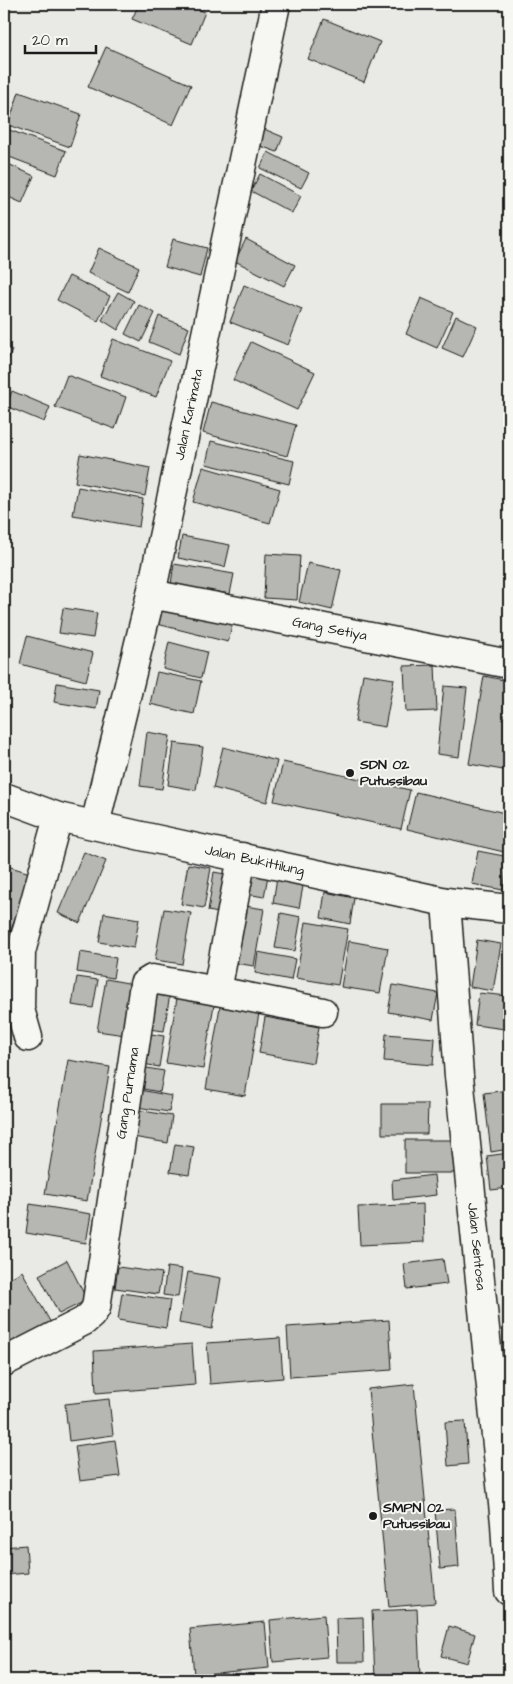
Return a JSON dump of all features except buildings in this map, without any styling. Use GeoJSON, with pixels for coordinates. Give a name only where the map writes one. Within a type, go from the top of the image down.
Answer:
{"type":"FeatureCollection","features":[{"type":"Feature","properties":{"kind":"street","name":"Jalan Karimata"},"geometry":{"type":"LineString","coordinates":[[95,825],[151,594],[276,4]]}},
{"type":"Feature","properties":{"kind":"street","name":"Gang Setiya"},"geometry":{"type":"LineString","coordinates":[[151,594],[509,664]]}},
{"type":"Feature","properties":{"kind":"street","name":"Jalan Bukittilung"},"geometry":{"type":"LineString","coordinates":[[4,797],[58,816],[146,837],[446,902],[509,909]]}},
{"type":"Feature","properties":{"kind":"street"},"geometry":{"type":"LineString","coordinates":[[28,1037],[20,1009],[21,952],[58,816]]}},
{"type":"Feature","properties":{"kind":"street"},"geometry":{"type":"LineString","coordinates":[[217,991],[242,857]]}},
{"type":"Feature","properties":{"kind":"street","name":"Jalan Sentosa"},"geometry":{"type":"LineString","coordinates":[[446,902],[459,1076],[507,1523],[509,1591]]}},
{"type":"Feature","properties":{"kind":"street","name":"Gang Purnama"},"geometry":{"type":"LineString","coordinates":[[4,1360],[84,1321],[96,1308],[144,984],[152,979],[323,1012]]}},
{"type":"Feature","properties":{"kind":"place","name":"SDN 02 Putussibau"},"geometry":{"type":"Point","coordinates":[350,773]}},
{"type":"Feature","properties":{"kind":"place","name":"SMPN 02 Putussibau"},"geometry":{"type":"Point","coordinates":[373,1516]}}]}
